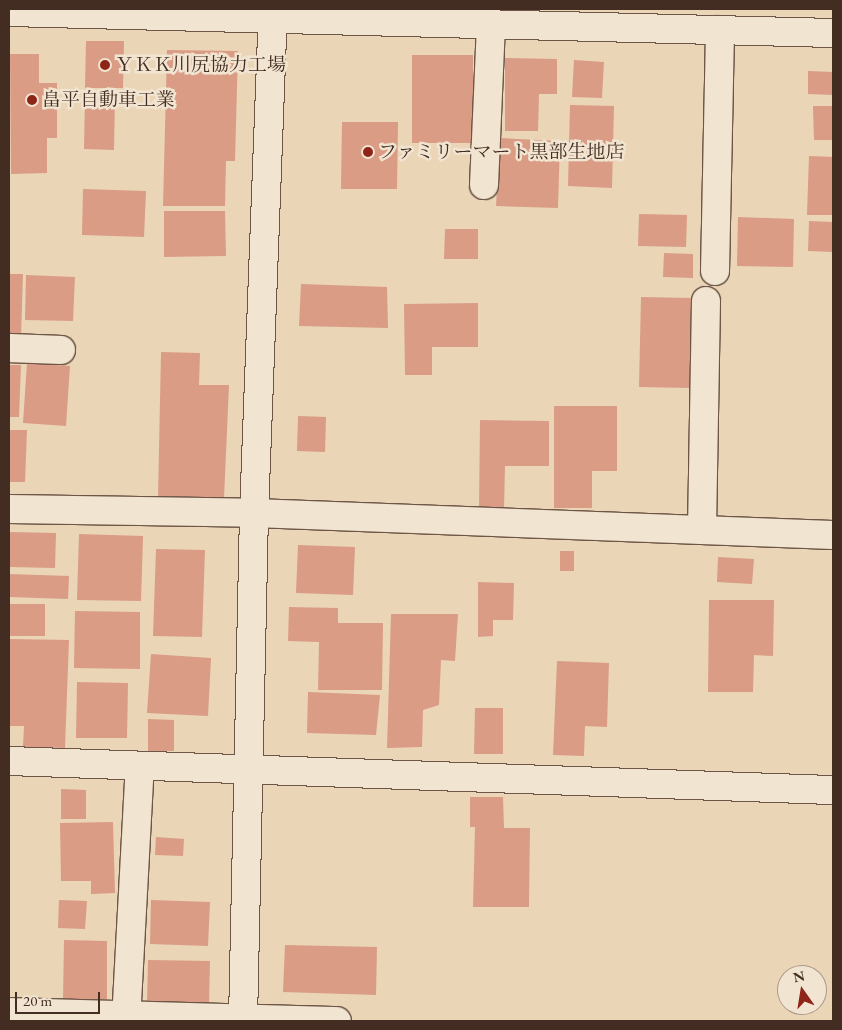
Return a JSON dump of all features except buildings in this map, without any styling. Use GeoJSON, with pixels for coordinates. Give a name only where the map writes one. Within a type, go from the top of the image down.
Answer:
{"type":"FeatureCollection","features":[{"type":"Feature","properties":{"kind":"street"},"geometry":{"type":"LineString","coordinates":[[9,12],[273,13],[491,24],[833,33]]}},
{"type":"Feature","properties":{"kind":"street"},"geometry":{"type":"LineString","coordinates":[[243,1019],[254,513],[273,13]]}},
{"type":"Feature","properties":{"kind":"street"},"geometry":{"type":"LineString","coordinates":[[484,185],[491,24]]}},
{"type":"Feature","properties":{"kind":"street"},"geometry":{"type":"LineString","coordinates":[[714,272],[720,30]]}},
{"type":"Feature","properties":{"kind":"street"},"geometry":{"type":"LineString","coordinates":[[702,530],[706,301]]}},
{"type":"Feature","properties":{"kind":"street"},"geometry":{"type":"LineString","coordinates":[[9,348],[61,350]]}},
{"type":"Feature","properties":{"kind":"street"},"geometry":{"type":"LineString","coordinates":[[9,509],[254,513],[833,535]]}},
{"type":"Feature","properties":{"kind":"street"},"geometry":{"type":"LineString","coordinates":[[9,760],[833,790]]}},
{"type":"Feature","properties":{"kind":"street"},"geometry":{"type":"LineString","coordinates":[[126,1018],[140,766]]}},
{"type":"Feature","properties":{"kind":"street"},"geometry":{"type":"LineString","coordinates":[[9,1012],[126,1018],[337,1021]]}},
{"type":"Feature","properties":{"kind":"place","name":"ＹＫＫ川尻協力工場"},"geometry":{"type":"Point","coordinates":[105,65]}},
{"type":"Feature","properties":{"kind":"place","name":"畠平自動車工業"},"geometry":{"type":"Point","coordinates":[32,100]}},
{"type":"Feature","properties":{"kind":"place","name":"ファミリーマート黒部生地店"},"geometry":{"type":"Point","coordinates":[368,152]}}]}
